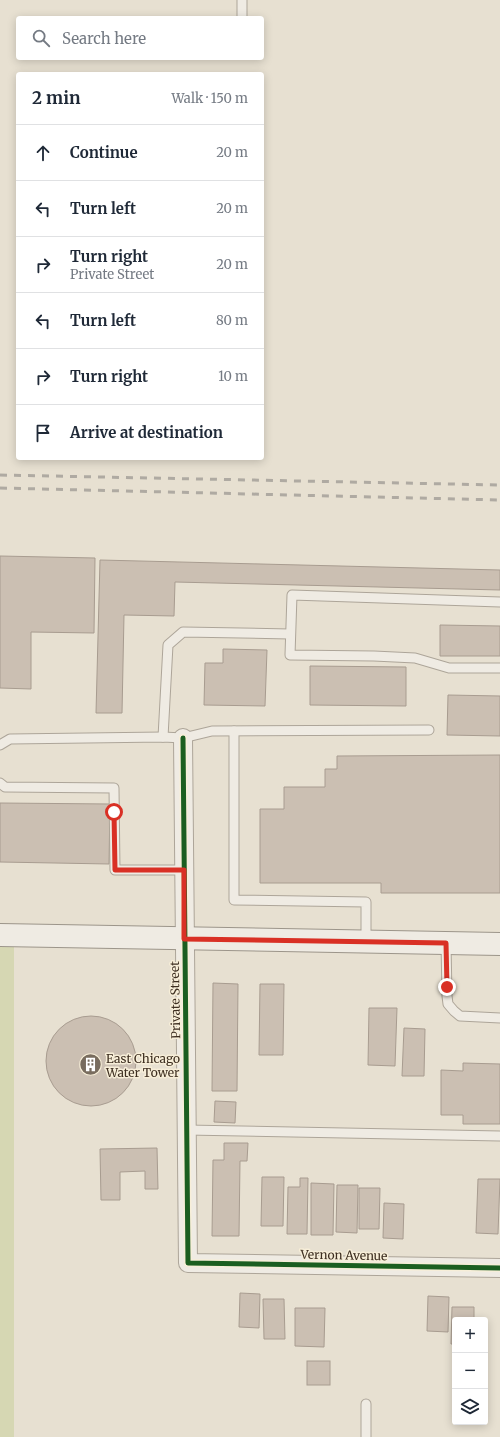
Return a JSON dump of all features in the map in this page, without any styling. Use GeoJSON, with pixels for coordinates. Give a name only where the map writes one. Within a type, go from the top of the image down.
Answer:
{"type":"FeatureCollection","features":[{"type":"Feature","properties":{"kind":"main road"},"geometry":{"type":"LineString","coordinates":[[0,935],[500,944]]}},
{"type":"Feature","properties":{"kind":"street","name":"Private Street"},"geometry":{"type":"LineString","coordinates":[[183,738],[188,1263]]}},
{"type":"Feature","properties":{"kind":"street","name":"Vernon Avenue"},"geometry":{"type":"LineString","coordinates":[[188,1263],[500,1268]]}},
{"type":"Feature","properties":{"kind":"lane"},"geometry":{"type":"LineString","coordinates":[[242,0],[242,16]]}},
{"type":"Feature","properties":{"kind":"lane"},"geometry":{"type":"LineString","coordinates":[[500,602],[292,595],[290,634],[290,655],[415,658],[449,668],[500,668]]}},
{"type":"Feature","properties":{"kind":"lane"},"geometry":{"type":"LineString","coordinates":[[163,737],[168,645],[184,632],[290,634]]}},
{"type":"Feature","properties":{"kind":"lane"},"geometry":{"type":"LineString","coordinates":[[0,745],[10,739],[183,738],[212,732],[234,731],[429,730]]}},
{"type":"Feature","properties":{"kind":"lane"},"geometry":{"type":"LineString","coordinates":[[234,731],[234,900],[366,902],[366,942]]}},
{"type":"Feature","properties":{"kind":"lane"},"geometry":{"type":"LineString","coordinates":[[0,784],[5,787],[114,788],[115,870],[184,870]]}},
{"type":"Feature","properties":{"kind":"lane"},"geometry":{"type":"LineString","coordinates":[[446,943],[448,1004],[460,1016],[500,1018]]}},
{"type":"Feature","properties":{"kind":"lane"},"geometry":{"type":"LineString","coordinates":[[186,1130],[500,1136]]}},
{"type":"Feature","properties":{"kind":"lane"},"geometry":{"type":"LineString","coordinates":[[366,1404],[366,1437]]}},
{"type":"Feature","properties":{"kind":"green space"},"geometry":{"type":"Polygon","coordinates":[[[0,938],[14,938],[14,1437],[0,1437],[0,938]]]}},
{"type":"Feature","properties":{"kind":"building"},"geometry":{"type":"Polygon","coordinates":[[[0,556],[95,558],[94,633],[31,632],[31,689],[0,688],[0,556]]]}},
{"type":"Feature","properties":{"kind":"building"},"geometry":{"type":"Polygon","coordinates":[[[100,560],[500,570],[500,590],[175,582],[174,616],[124,615],[122,713],[96,713],[100,560]]]}},
{"type":"Feature","properties":{"kind":"building"},"geometry":{"type":"Polygon","coordinates":[[[440,625],[500,626],[500,656],[440,656],[440,625]]]}},
{"type":"Feature","properties":{"kind":"building"},"geometry":{"type":"Polygon","coordinates":[[[223,649],[267,650],[265,706],[204,705],[205,663],[223,663],[223,649]]]}},
{"type":"Feature","properties":{"kind":"building"},"geometry":{"type":"Polygon","coordinates":[[[310,666],[406,667],[406,706],[310,705],[310,666]]]}},
{"type":"Feature","properties":{"kind":"building"},"geometry":{"type":"Polygon","coordinates":[[[448,695],[500,696],[500,736],[447,735],[448,695]]]}},
{"type":"Feature","properties":{"kind":"building"},"geometry":{"type":"Polygon","coordinates":[[[500,755],[500,893],[381,893],[381,883],[260,883],[260,809],[284,809],[284,787],[325,787],[325,769],[337,769],[337,756],[500,755]]]}},
{"type":"Feature","properties":{"kind":"building"},"geometry":{"type":"Polygon","coordinates":[[[0,803],[110,804],[109,864],[0,862],[0,803]]]}},
{"type":"Feature","properties":{"kind":"building"},"geometry":{"type":"Polygon","coordinates":[[[213,983],[238,984],[237,1091],[212,1091],[213,983]]]}},
{"type":"Feature","properties":{"kind":"building"},"geometry":{"type":"Polygon","coordinates":[[[260,984],[284,984],[283,1055],[259,1055],[260,984]]]}},
{"type":"Feature","properties":{"kind":"building"},"geometry":{"type":"Polygon","coordinates":[[[369,1008],[397,1008],[395,1066],[368,1065],[369,1008]]]}},
{"type":"Feature","properties":{"kind":"building","name":"East Chicago Water Tower"},"geometry":{"type":"Polygon","coordinates":[[[91,1016],[108,1020],[123,1029],[132,1044],[136,1061],[132,1078],[123,1093],[108,1102],[91,1106],[74,1102],[59,1093],[50,1078],[46,1061],[50,1044],[59,1029],[74,1020],[91,1016]]]}},
{"type":"Feature","properties":{"kind":"building"},"geometry":{"type":"Polygon","coordinates":[[[404,1028],[425,1029],[424,1076],[402,1076],[404,1028]]]}},
{"type":"Feature","properties":{"kind":"building"},"geometry":{"type":"Polygon","coordinates":[[[463,1063],[500,1064],[500,1124],[463,1124],[463,1115],[441,1115],[441,1070],[463,1071],[463,1063]]]}},
{"type":"Feature","properties":{"kind":"building"},"geometry":{"type":"Polygon","coordinates":[[[215,1101],[236,1102],[235,1123],[214,1122],[215,1101]]]}},
{"type":"Feature","properties":{"kind":"building"},"geometry":{"type":"Polygon","coordinates":[[[224,1143],[248,1143],[247,1161],[240,1161],[239,1236],[212,1236],[213,1160],[224,1160],[224,1143]]]}},
{"type":"Feature","properties":{"kind":"building"},"geometry":{"type":"Polygon","coordinates":[[[157,1148],[158,1189],[145,1189],[145,1171],[120,1172],[120,1200],[101,1200],[100,1149],[157,1148]]]}},
{"type":"Feature","properties":{"kind":"building"},"geometry":{"type":"Polygon","coordinates":[[[262,1177],[284,1177],[283,1226],[261,1226],[262,1177]]]}},
{"type":"Feature","properties":{"kind":"building"},"geometry":{"type":"Polygon","coordinates":[[[300,1178],[308,1178],[307,1234],[287,1234],[288,1187],[300,1187],[300,1178]]]}},
{"type":"Feature","properties":{"kind":"building"},"geometry":{"type":"Polygon","coordinates":[[[478,1179],[500,1179],[498,1234],[476,1233],[478,1179]]]}},
{"type":"Feature","properties":{"kind":"building"},"geometry":{"type":"Polygon","coordinates":[[[311,1183],[334,1184],[333,1235],[311,1235],[311,1183]]]}},
{"type":"Feature","properties":{"kind":"building"},"geometry":{"type":"Polygon","coordinates":[[[337,1185],[358,1185],[357,1233],[336,1232],[337,1185]]]}},
{"type":"Feature","properties":{"kind":"building"},"geometry":{"type":"Polygon","coordinates":[[[359,1188],[380,1188],[379,1229],[359,1229],[359,1188]]]}},
{"type":"Feature","properties":{"kind":"building"},"geometry":{"type":"Polygon","coordinates":[[[384,1203],[404,1204],[403,1239],[383,1238],[384,1203]]]}},
{"type":"Feature","properties":{"kind":"building"},"geometry":{"type":"Polygon","coordinates":[[[240,1293],[260,1294],[259,1328],[239,1327],[240,1293]]]}},
{"type":"Feature","properties":{"kind":"building"},"geometry":{"type":"Polygon","coordinates":[[[428,1296],[449,1297],[448,1332],[427,1331],[428,1296]]]}},
{"type":"Feature","properties":{"kind":"building"},"geometry":{"type":"Polygon","coordinates":[[[263,1299],[284,1299],[285,1339],[264,1339],[263,1299]]]}},
{"type":"Feature","properties":{"kind":"building"},"geometry":{"type":"Polygon","coordinates":[[[452,1307],[474,1307],[474,1317],[452,1317],[451,1344],[452,1307]]]}},
{"type":"Feature","properties":{"kind":"building"},"geometry":{"type":"Polygon","coordinates":[[[295,1308],[325,1308],[324,1347],[295,1346],[295,1308]]]}},
{"type":"Feature","properties":{"kind":"building"},"geometry":{"type":"Polygon","coordinates":[[[307,1361],[330,1361],[330,1385],[307,1385],[307,1361]]]}},
{"type":"Feature","properties":{"kind":"railway"},"geometry":{"type":"LineString","coordinates":[[0,475],[500,485]]}},
{"type":"Feature","properties":{"kind":"railway"},"geometry":{"type":"LineString","coordinates":[[0,488],[500,500]]}},
{"type":"Feature","properties":{"kind":"cycle path"},"geometry":{"type":"LineString","coordinates":[[183,738],[188,1263],[500,1268]]}},
{"type":"Feature","properties":{"kind":"place","name":"East Chicago Water Tower"},"geometry":{"type":"Point","coordinates":[91,1065]}},
{"type":"Feature","properties":{"kind":"route"},"geometry":{"type":"LineString","coordinates":[[114,812],[115,870],[184,870],[184,939],[446,943],[447,987]]}}]}
